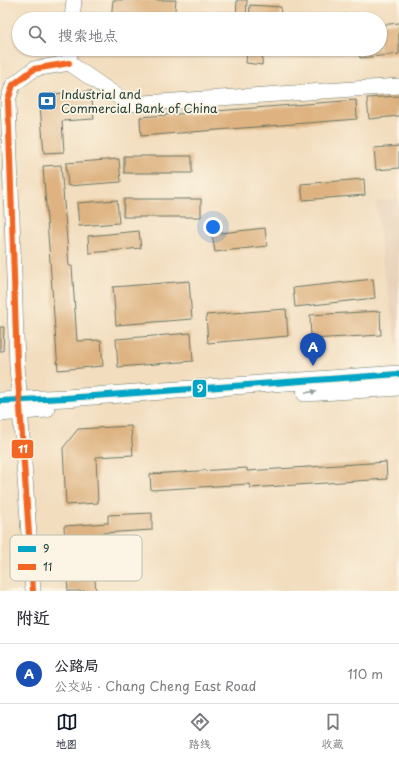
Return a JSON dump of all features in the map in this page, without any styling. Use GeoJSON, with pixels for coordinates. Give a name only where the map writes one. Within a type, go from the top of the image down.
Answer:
{"type":"FeatureCollection","features":[{"type":"Feature","properties":{"kind":"main road"},"geometry":{"type":"LineString","coordinates":[[0,413],[21,406],[66,398],[399,374]]}},
{"type":"Feature","properties":{"kind":"main road"},"geometry":{"type":"LineString","coordinates":[[0,401],[21,406],[66,407],[399,387]]}},
{"type":"Feature","properties":{"kind":"street"},"geometry":{"type":"LineString","coordinates":[[73,12],[74,0]]}},
{"type":"Feature","properties":{"kind":"street"},"geometry":{"type":"LineString","coordinates":[[29,535],[17,365],[8,100],[13,84],[34,69],[69,56],[129,104],[399,86]]}},
{"type":"Feature","properties":{"kind":"street"},"geometry":{"type":"LineString","coordinates":[[32,581],[33,591]]}},
{"type":"Feature","properties":{"kind":"shaded area"},"geometry":{"type":"Polygon","coordinates":[[[399,199],[399,344],[397,344],[383,266],[376,202],[399,199]]]}},
{"type":"Feature","properties":{"kind":"building"},"geometry":{"type":"Polygon","coordinates":[[[113,0],[176,0],[175,12],[112,12],[113,0]]]}},
{"type":"Feature","properties":{"kind":"building"},"geometry":{"type":"Polygon","coordinates":[[[237,0],[247,0],[246,12],[236,12],[237,0]]]}},
{"type":"Feature","properties":{"kind":"building"},"geometry":{"type":"Polygon","coordinates":[[[250,5],[281,7],[281,12],[250,12],[250,5]]]}},
{"type":"Feature","properties":{"kind":"building"},"geometry":{"type":"Polygon","coordinates":[[[399,23],[399,54],[387,55],[387,24],[399,23]]]}},
{"type":"Feature","properties":{"kind":"building"},"geometry":{"type":"Polygon","coordinates":[[[246,56],[263,56],[262,65],[246,63],[246,56]]]}},
{"type":"Feature","properties":{"kind":"building"},"geometry":{"type":"Polygon","coordinates":[[[360,56],[380,56],[360,58],[360,56]]]}},
{"type":"Feature","properties":{"kind":"building"},"geometry":{"type":"Polygon","coordinates":[[[91,91],[94,119],[62,121],[64,152],[44,153],[40,106],[43,99],[51,94],[91,91]]]}},
{"type":"Feature","properties":{"kind":"building"},"geometry":{"type":"Polygon","coordinates":[[[399,96],[399,116],[369,119],[367,98],[399,96]]]}},
{"type":"Feature","properties":{"kind":"building"},"geometry":{"type":"Polygon","coordinates":[[[356,100],[357,119],[141,136],[140,117],[356,100]]]}},
{"type":"Feature","properties":{"kind":"building"},"geometry":{"type":"Polygon","coordinates":[[[399,146],[399,168],[376,170],[374,148],[399,146]]]}},
{"type":"Feature","properties":{"kind":"building"},"geometry":{"type":"Polygon","coordinates":[[[124,156],[192,156],[192,173],[124,173],[124,156]]]}},
{"type":"Feature","properties":{"kind":"building"},"geometry":{"type":"Polygon","coordinates":[[[119,159],[121,182],[68,186],[66,163],[119,159]]]}},
{"type":"Feature","properties":{"kind":"building"},"geometry":{"type":"Polygon","coordinates":[[[61,165],[69,266],[72,266],[77,341],[101,340],[103,366],[58,370],[43,166],[61,165]]]}},
{"type":"Feature","properties":{"kind":"building"},"geometry":{"type":"Polygon","coordinates":[[[364,179],[365,195],[303,200],[301,184],[364,179]]]}},
{"type":"Feature","properties":{"kind":"building"},"geometry":{"type":"Polygon","coordinates":[[[124,199],[201,199],[201,217],[123,217],[124,199]]]}},
{"type":"Feature","properties":{"kind":"building"},"geometry":{"type":"Polygon","coordinates":[[[117,200],[119,223],[79,226],[77,203],[117,200]]]}},
{"type":"Feature","properties":{"kind":"building"},"geometry":{"type":"Polygon","coordinates":[[[265,228],[267,246],[215,252],[212,234],[265,228]]]}},
{"type":"Feature","properties":{"kind":"building"},"geometry":{"type":"Polygon","coordinates":[[[139,231],[141,248],[89,253],[88,236],[139,231]]]}},
{"type":"Feature","properties":{"kind":"building"},"geometry":{"type":"Polygon","coordinates":[[[373,279],[375,298],[295,307],[293,288],[373,279]]]}},
{"type":"Feature","properties":{"kind":"building"},"geometry":{"type":"Polygon","coordinates":[[[189,281],[192,319],[116,325],[113,287],[189,281]]]}},
{"type":"Feature","properties":{"kind":"building"},"geometry":{"type":"Polygon","coordinates":[[[286,309],[288,336],[208,343],[206,315],[286,309]]]}},
{"type":"Feature","properties":{"kind":"building"},"geometry":{"type":"Polygon","coordinates":[[[380,311],[381,335],[311,339],[310,315],[380,311]]]}},
{"type":"Feature","properties":{"kind":"building"},"geometry":{"type":"Polygon","coordinates":[[[0,327],[4,327],[3,351],[0,351],[0,327]]]}},
{"type":"Feature","properties":{"kind":"building"},"geometry":{"type":"Polygon","coordinates":[[[191,333],[193,361],[118,367],[116,339],[191,333]]]}},
{"type":"Feature","properties":{"kind":"building"},"geometry":{"type":"Polygon","coordinates":[[[131,426],[133,455],[96,457],[98,503],[66,505],[63,448],[78,429],[131,426]]]}},
{"type":"Feature","properties":{"kind":"building"},"geometry":{"type":"Polygon","coordinates":[[[386,462],[387,479],[250,488],[249,484],[151,490],[150,474],[247,468],[247,471],[386,462]]]}},
{"type":"Feature","properties":{"kind":"building"},"geometry":{"type":"Polygon","coordinates":[[[152,513],[152,530],[102,533],[102,535],[65,535],[64,526],[108,523],[108,515],[152,513]]]}},
{"type":"Feature","properties":{"kind":"building"},"geometry":{"type":"Polygon","coordinates":[[[67,581],[95,581],[96,591],[68,591],[67,581]]]}},
{"type":"Feature","properties":{"kind":"transit line","name":"11"},"geometry":{"type":"LineString","coordinates":[[29,535],[17,365],[8,100],[13,85],[34,69],[69,63]]}},
{"type":"Feature","properties":{"kind":"transit line","name":"9"},"geometry":{"type":"LineString","coordinates":[[0,401],[66,398],[399,374]]}},
{"type":"Feature","properties":{"kind":"transit line","name":"11"},"geometry":{"type":"LineString","coordinates":[[32,581],[33,591]]}},
{"type":"Feature","properties":{"kind":"place","name":"Industrial and Commercial Bank of China"},"geometry":{"type":"Point","coordinates":[47,101]}},
{"type":"Feature","properties":{"kind":"place","name":"公路局"},"geometry":{"type":"Point","coordinates":[313,366]}}]}
